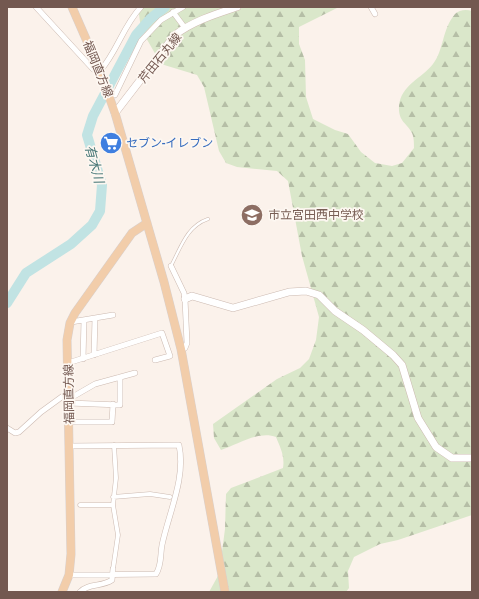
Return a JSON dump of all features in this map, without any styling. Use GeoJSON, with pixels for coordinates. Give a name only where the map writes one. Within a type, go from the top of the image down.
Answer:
{"type":"FeatureCollection","features":[{"type":"Feature","properties":{"kind":"main road","name":"福岡直方線"},"geometry":{"type":"LineString","coordinates":[[72,7],[113,98],[115,113],[181,349],[225,592]]}},
{"type":"Feature","properties":{"kind":"main road","name":"福岡直方線"},"geometry":{"type":"LineString","coordinates":[[62,592],[69,575],[71,554],[68,340],[71,322],[75,313],[132,233],[147,223]]}},
{"type":"Feature","properties":{"kind":"street"},"geometry":{"type":"LineString","coordinates":[[36,7],[93,69],[101,74],[125,28],[141,7]]}},
{"type":"Feature","properties":{"kind":"street"},"geometry":{"type":"LineString","coordinates":[[113,98],[141,42],[150,30],[173,12],[183,7]]}},
{"type":"Feature","properties":{"kind":"street","name":"芹田石丸線"},"geometry":{"type":"LineString","coordinates":[[115,113],[171,41],[185,28],[237,7]]}},
{"type":"Feature","properties":{"kind":"street"},"geometry":{"type":"LineString","coordinates":[[371,7],[375,14]]}},
{"type":"Feature","properties":{"kind":"street"},"geometry":{"type":"LineString","coordinates":[[173,12],[185,28]]}},
{"type":"Feature","properties":{"kind":"street"},"geometry":{"type":"LineString","coordinates":[[171,266],[184,293],[185,299],[187,343],[185,348],[181,349]]}},
{"type":"Feature","properties":{"kind":"street"},"geometry":{"type":"LineString","coordinates":[[185,299],[192,296],[233,308],[289,292],[306,291],[319,295],[335,311],[363,330],[393,355],[402,365],[418,418],[436,447],[452,458],[472,458]]}},
{"type":"Feature","properties":{"kind":"street"},"geometry":{"type":"LineString","coordinates":[[71,322],[113,315]]}},
{"type":"Feature","properties":{"kind":"street"},"geometry":{"type":"LineString","coordinates":[[94,355],[95,318]]}},
{"type":"Feature","properties":{"kind":"street"},"geometry":{"type":"LineString","coordinates":[[82,359],[84,320]]}},
{"type":"Feature","properties":{"kind":"street"},"geometry":{"type":"LineString","coordinates":[[68,363],[162,333],[170,356],[155,360]]}},
{"type":"Feature","properties":{"kind":"street"},"geometry":{"type":"LineString","coordinates":[[69,399],[95,384],[135,373]]}},
{"type":"Feature","properties":{"kind":"street"},"geometry":{"type":"LineString","coordinates":[[7,428],[16,433],[19,432],[41,412],[63,396],[69,399],[120,404],[120,377]]}},
{"type":"Feature","properties":{"kind":"street"},"geometry":{"type":"LineString","coordinates":[[69,422],[112,422],[113,404]]}},
{"type":"Feature","properties":{"kind":"street"},"geometry":{"type":"LineString","coordinates":[[80,592],[90,586],[108,583],[112,580],[118,535],[113,505],[116,478],[114,445]]}},
{"type":"Feature","properties":{"kind":"street"},"geometry":{"type":"LineString","coordinates":[[69,575],[113,572],[156,574],[160,567],[162,546],[172,497],[180,468],[179,445],[70,446]]}},
{"type":"Feature","properties":{"kind":"street"},"geometry":{"type":"LineString","coordinates":[[113,497],[150,494],[172,497]]}},
{"type":"Feature","properties":{"kind":"street"},"geometry":{"type":"LineString","coordinates":[[80,504],[113,505]]}},
{"type":"Feature","properties":{"kind":"lane"},"geometry":{"type":"LineString","coordinates":[[171,266],[192,228],[198,222],[208,219]]}},
{"type":"Feature","properties":{"kind":"green space"},"geometry":{"type":"Polygon","coordinates":[[[138,7],[339,7],[299,27],[299,44],[305,60],[306,97],[313,119],[335,130],[348,134],[361,152],[375,163],[392,166],[402,163],[414,148],[414,138],[412,133],[401,119],[399,111],[403,93],[407,87],[433,64],[437,58],[448,26],[455,14],[463,10],[472,11],[472,515],[398,540],[380,544],[354,557],[348,571],[349,588],[346,592],[209,592],[219,574],[225,529],[226,494],[231,488],[283,468],[282,452],[276,437],[262,435],[221,450],[214,438],[213,424],[277,379],[300,368],[309,359],[316,340],[319,317],[302,256],[288,181],[277,171],[237,167],[226,163],[219,151],[204,87],[197,75],[161,64],[141,29],[138,7]]]}},
{"type":"Feature","properties":{"kind":"waterway","name":"有木川"},"geometry":{"type":"LineString","coordinates":[[7,303],[26,273],[71,244],[92,225],[100,211],[102,185],[87,135],[93,116],[136,35],[150,19],[165,7]]}},
{"type":"Feature","properties":{"kind":"place","name":"セブン-イレブン"},"geometry":{"type":"Point","coordinates":[111,143]}},
{"type":"Feature","properties":{"kind":"place","name":"市立宮田西中学校"},"geometry":{"type":"Point","coordinates":[252,215]}}]}
